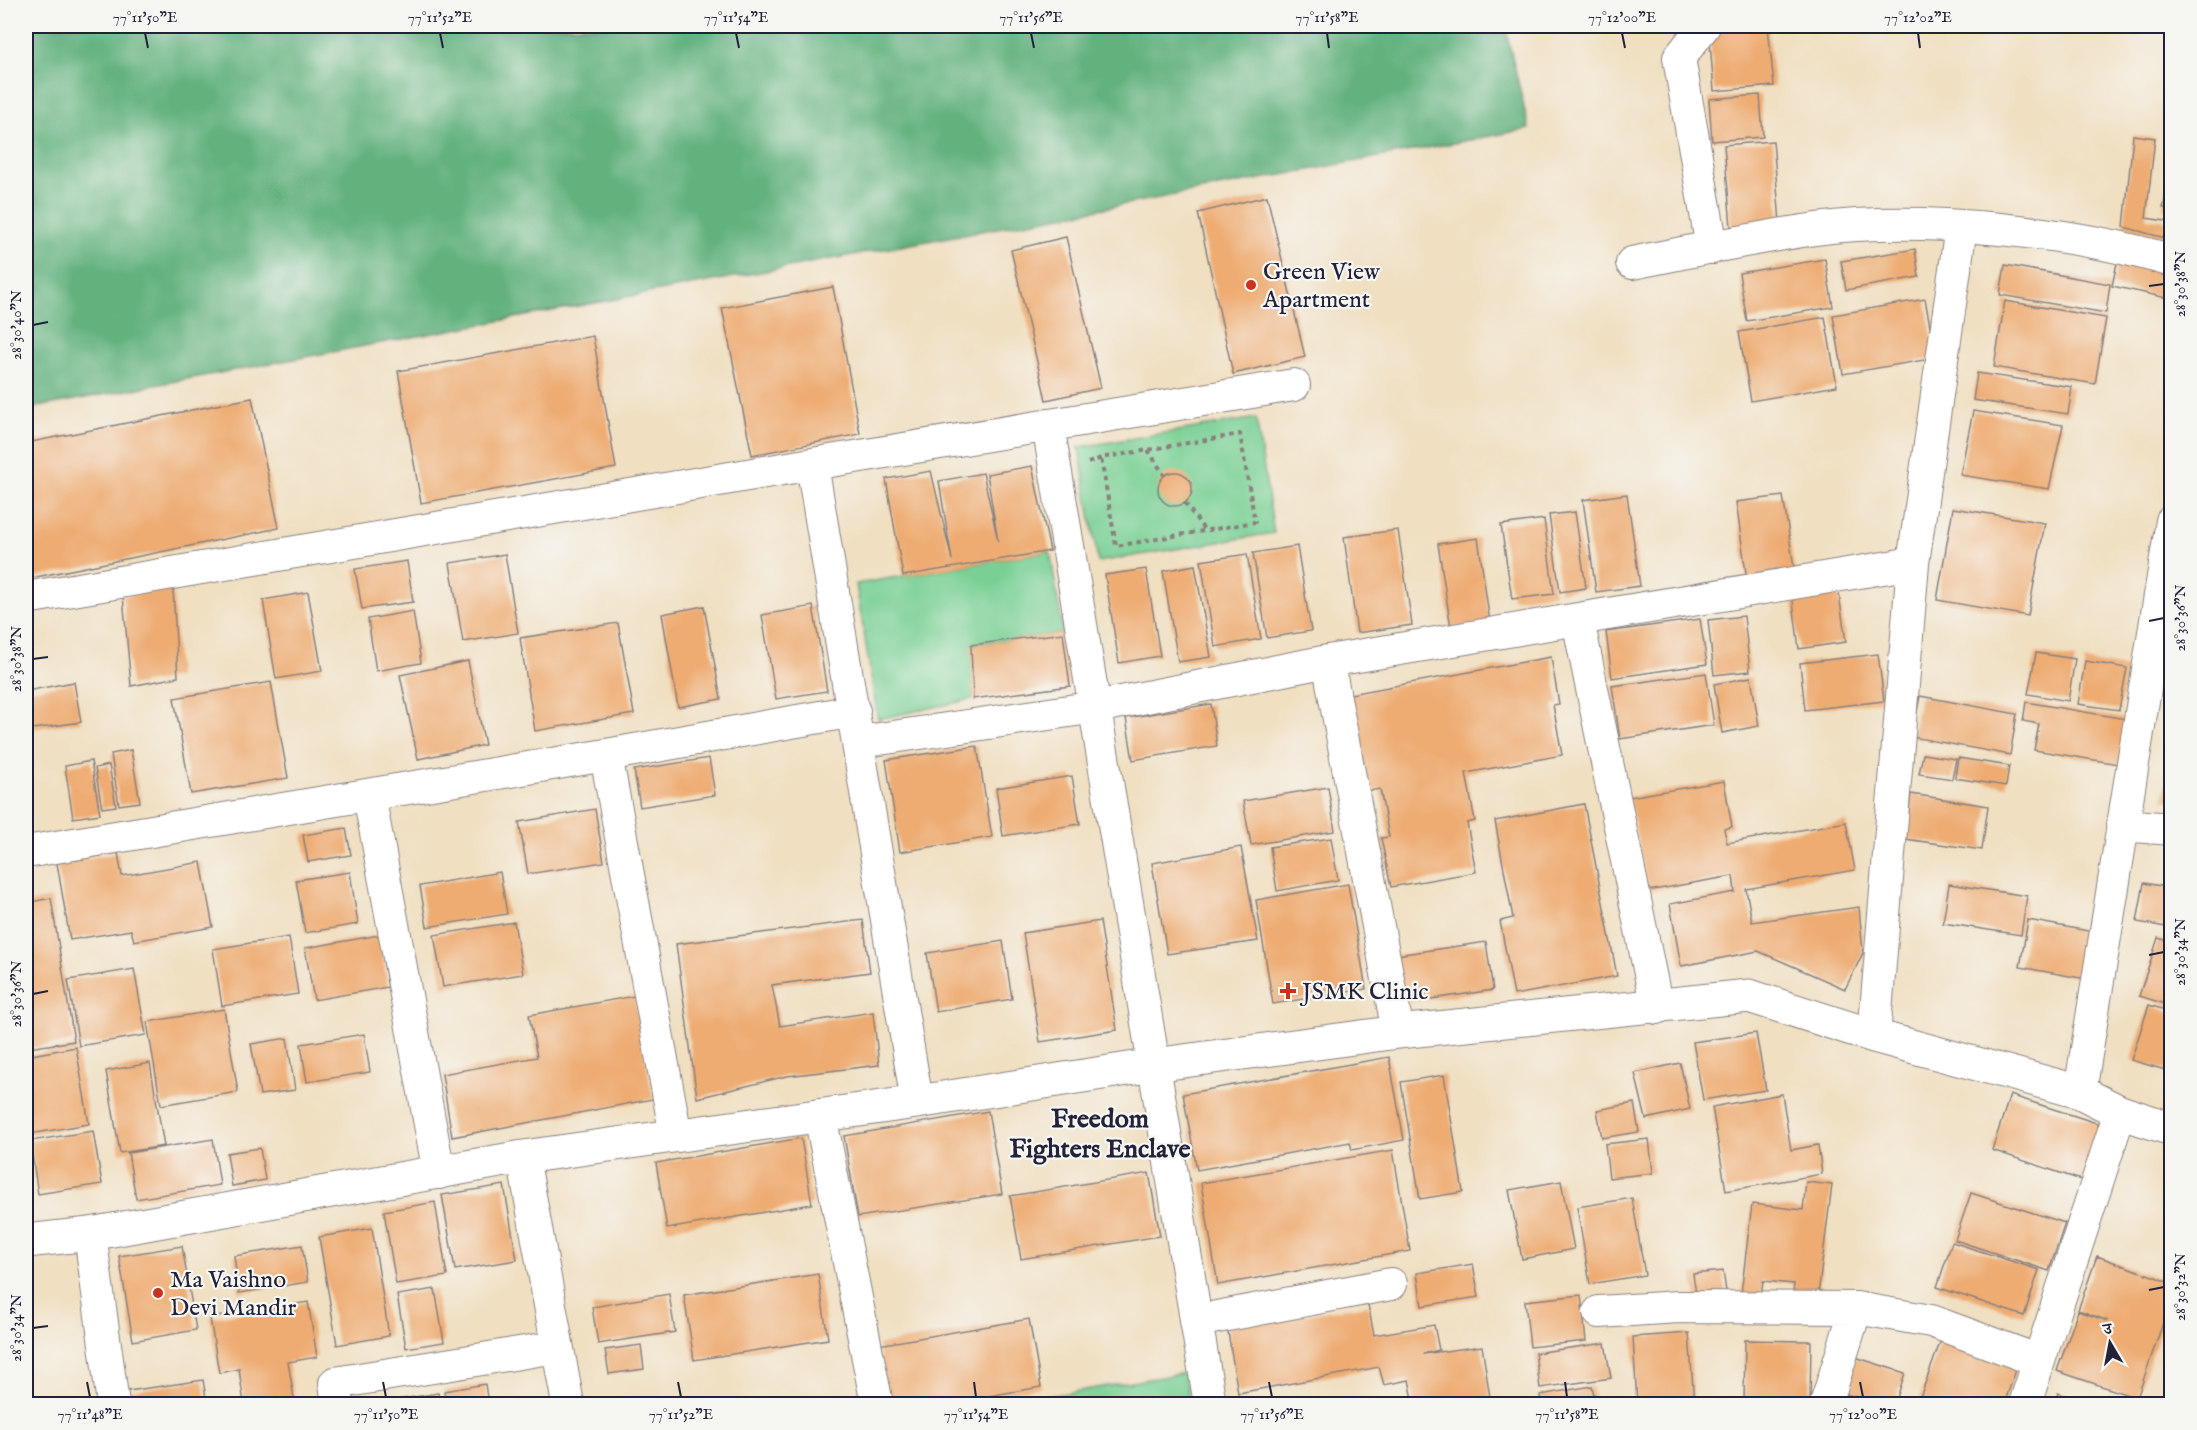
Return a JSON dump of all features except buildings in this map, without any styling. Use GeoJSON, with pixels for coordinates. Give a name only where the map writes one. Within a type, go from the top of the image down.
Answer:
{"type":"FeatureCollection","features":[{"type":"Feature","properties":{"kind":"street"},"geometry":{"type":"LineString","coordinates":[[1704,26],[1679,58],[1712,248]]}},
{"type":"Feature","properties":{"kind":"street"},"geometry":{"type":"LineString","coordinates":[[1632,263],[1817,229],[1878,225],[1961,227],[2112,246],[2172,261]]}},
{"type":"Feature","properties":{"kind":"street"},"geometry":{"type":"LineString","coordinates":[[1874,1036],[1914,563],[1961,227]]}},
{"type":"Feature","properties":{"kind":"street"},"geometry":{"type":"LineString","coordinates":[[26,598],[812,464],[1294,386]]}},
{"type":"Feature","properties":{"kind":"street"},"geometry":{"type":"LineString","coordinates":[[1048,425],[1210,1404]]}},
{"type":"Feature","properties":{"kind":"street"},"geometry":{"type":"LineString","coordinates":[[812,464],[917,1102]]}},
{"type":"Feature","properties":{"kind":"street"},"geometry":{"type":"LineString","coordinates":[[2080,1092],[2172,521]]}},
{"type":"Feature","properties":{"kind":"street"},"geometry":{"type":"LineString","coordinates":[[859,742],[1096,707],[1328,661],[1914,563]]}},
{"type":"Feature","properties":{"kind":"street"},"geometry":{"type":"LineString","coordinates":[[1578,620],[1658,1008]]}},
{"type":"Feature","properties":{"kind":"street"},"geometry":{"type":"LineString","coordinates":[[1328,661],[1398,1032]]}},
{"type":"Feature","properties":{"kind":"street"},"geometry":{"type":"LineString","coordinates":[[26,852],[606,756],[854,711]]}},
{"type":"Feature","properties":{"kind":"street"},"geometry":{"type":"LineString","coordinates":[[606,756],[676,1136]]}},
{"type":"Feature","properties":{"kind":"street"},"geometry":{"type":"LineString","coordinates":[[369,795],[439,1173]]}},
{"type":"Feature","properties":{"kind":"street"},"geometry":{"type":"LineString","coordinates":[[2122,825],[2172,830]]}},
{"type":"Feature","properties":{"kind":"street"},"geometry":{"type":"LineString","coordinates":[[26,1241],[90,1233],[439,1173],[523,1156],[917,1102],[1154,1065],[1398,1032],[1658,1008],[1749,996],[1874,1036],[2080,1092],[2120,1112],[2172,1129]]}},
{"type":"Feature","properties":{"kind":"street"},"geometry":{"type":"LineString","coordinates":[[2025,1404],[2120,1112]]}},
{"type":"Feature","properties":{"kind":"street"},"geometry":{"type":"LineString","coordinates":[[820,1114],[877,1404]]}},
{"type":"Feature","properties":{"kind":"street"},"geometry":{"type":"LineString","coordinates":[[523,1156],[568,1404]]}},
{"type":"Feature","properties":{"kind":"street"},"geometry":{"type":"LineString","coordinates":[[90,1233],[112,1404]]}},
{"type":"Feature","properties":{"kind":"street"},"geometry":{"type":"LineString","coordinates":[[1196,1321],[1391,1284]]}},
{"type":"Feature","properties":{"kind":"street"},"geometry":{"type":"LineString","coordinates":[[1599,1312],[1679,1307],[1856,1308],[1931,1321],[2039,1361]]}},
{"type":"Feature","properties":{"kind":"street"},"geometry":{"type":"LineString","coordinates":[[1826,1404],[1856,1308]]}},
{"type":"Feature","properties":{"kind":"street"},"geometry":{"type":"LineString","coordinates":[[338,1404],[334,1383],[556,1347]]}},
{"type":"Feature","properties":{"kind":"path"},"geometry":{"type":"LineString","coordinates":[[1082,465],[1101,458],[1240,434],[1255,522],[1116,546],[1101,458]]}},
{"type":"Feature","properties":{"kind":"path"},"geometry":{"type":"LineString","coordinates":[[1149,450],[1164,475]]}},
{"type":"Feature","properties":{"kind":"path"},"geometry":{"type":"LineString","coordinates":[[1185,503],[1205,531]]}},
{"type":"Feature","properties":{"kind":"green space"},"geometry":{"type":"Polygon","coordinates":[[[26,26],[1505,26],[1529,129],[26,409],[26,26]]]}},
{"type":"Feature","properties":{"kind":"green space"},"geometry":{"type":"Polygon","coordinates":[[[1256,418],[1274,533],[1098,562],[1079,447],[1256,418]]]}},
{"type":"Feature","properties":{"kind":"green space"},"geometry":{"type":"Polygon","coordinates":[[[1050,551],[1063,633],[972,645],[973,699],[878,719],[856,584],[1050,551]]]}},
{"type":"Feature","properties":{"kind":"green space"},"geometry":{"type":"Polygon","coordinates":[[[1184,1373],[1190,1404],[1003,1404],[1184,1373]]]}},
{"type":"Feature","properties":{"kind":"place","name":"Green View Apartment"},"geometry":{"type":"Point","coordinates":[1251,285]}},
{"type":"Feature","properties":{"kind":"place","name":"JSMK Clinic"},"geometry":{"type":"Point","coordinates":[1288,991]}},
{"type":"Feature","properties":{"kind":"place","name":"Ma Vaishno Devi Mandir"},"geometry":{"type":"Point","coordinates":[158,1293]}},
{"type":"Feature","properties":{"kind":"district","name":"Freedom Fighters Enclave"},"geometry":{"type":"Point","coordinates":[1100,1133]}}]}
